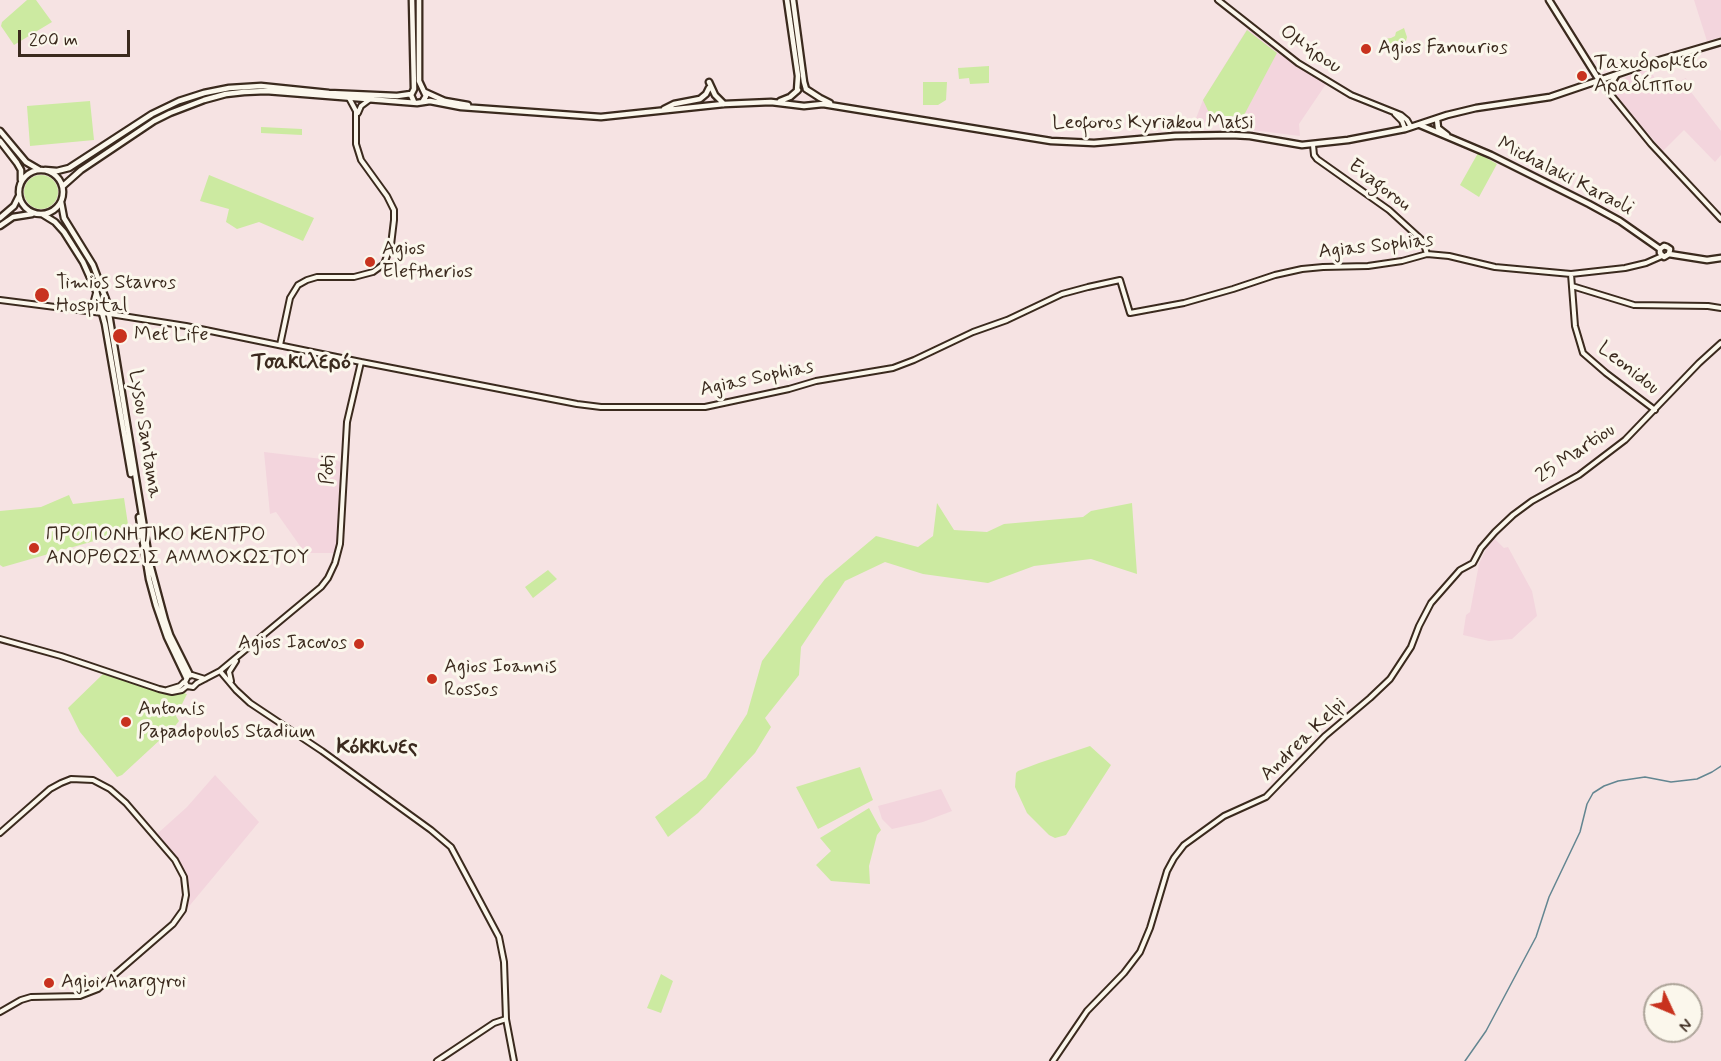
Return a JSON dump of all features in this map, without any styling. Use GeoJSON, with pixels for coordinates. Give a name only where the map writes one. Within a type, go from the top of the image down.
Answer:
{"type":"FeatureCollection","features":[{"type":"Feature","properties":{"kind":"main road"},"geometry":{"type":"LineString","coordinates":[[412,0],[411,99],[414,102]]}},
{"type":"Feature","properties":{"kind":"main road"},"geometry":{"type":"LineString","coordinates":[[63,186],[81,170],[170,113],[226,94],[255,92],[419,103],[423,101],[425,98],[419,77],[419,0]]}},
{"type":"Feature","properties":{"kind":"main road"},"geometry":{"type":"LineString","coordinates":[[787,0],[798,76],[795,100],[799,105]]}},
{"type":"Feature","properties":{"kind":"main road"},"geometry":{"type":"LineString","coordinates":[[793,0],[804,82],[811,99],[808,104]]}},
{"type":"Feature","properties":{"kind":"main road"},"geometry":{"type":"LineString","coordinates":[[1549,0],[1599,80]]}},
{"type":"Feature","properties":{"kind":"main road","name":"Leoforos Kyriakou Matsi"},"geometry":{"type":"LineString","coordinates":[[423,101],[461,107],[601,117],[724,104],[771,102],[799,105],[823,104],[1051,141],[1094,143],[1175,136],[1231,135],[1260,137],[1296,145],[1312,145],[1408,128],[1476,108],[1550,97],[1721,42]]}},
{"type":"Feature","properties":{"kind":"main road"},"geometry":{"type":"LineString","coordinates":[[1607,90],[1617,74]]}},
{"type":"Feature","properties":{"kind":"main road"},"geometry":{"type":"LineString","coordinates":[[710,82],[715,95],[724,104]]}},
{"type":"Feature","properties":{"kind":"main road"},"geometry":{"type":"LineString","coordinates":[[21,182],[28,173],[69,168],[152,114],[179,101],[204,93],[244,86],[397,96],[419,88],[423,90]]}},
{"type":"Feature","properties":{"kind":"main road"},"geometry":{"type":"LineString","coordinates":[[662,110],[674,104],[700,99],[709,88]]}},
{"type":"Feature","properties":{"kind":"main road","name":"Leoforos Kyriakou Matsi"},"geometry":{"type":"LineString","coordinates":[[771,102],[786,99],[802,89],[844,107]]}},
{"type":"Feature","properties":{"kind":"main road","name":"Leoforos Kyriakou Matsi"},"geometry":{"type":"LineString","coordinates":[[423,90],[445,101],[506,110]]}},
{"type":"Feature","properties":{"kind":"main road"},"geometry":{"type":"LineString","coordinates":[[1437,118],[1438,128],[1451,138]]}},
{"type":"Feature","properties":{"kind":"main road","name":"Michalaki Karaoli"},"geometry":{"type":"LineString","coordinates":[[1420,125],[1497,158],[1605,212],[1660,249]]}},
{"type":"Feature","properties":{"kind":"main road"},"geometry":{"type":"LineString","coordinates":[[0,131],[26,162],[34,168],[56,175],[63,186],[63,197],[53,211],[20,215],[0,226]]}},
{"type":"Feature","properties":{"kind":"main road"},"geometry":{"type":"LineString","coordinates":[[0,141],[19,167],[21,182],[19,196],[14,206],[0,218]]}},
{"type":"Feature","properties":{"kind":"main road"},"geometry":{"type":"LineString","coordinates":[[19,196],[24,207],[34,213]]}},
{"type":"Feature","properties":{"kind":"main road","name":"Lysou Santama"},"geometry":{"type":"LineString","coordinates":[[61,202],[66,223],[85,251],[104,291],[110,314],[150,564],[167,628],[190,680]]}},
{"type":"Feature","properties":{"kind":"main road","name":"Lysou Santama"},"geometry":{"type":"LineString","coordinates":[[42,214],[55,222],[64,232],[83,262],[96,291],[126,440],[149,579],[167,636],[190,680]]}},
{"type":"Feature","properties":{"kind":"main road"},"geometry":{"type":"LineString","coordinates":[[1670,254],[1670,249],[1667,247],[1660,249],[1662,256],[1665,257],[1670,254],[1702,259],[1721,258]]}},
{"type":"Feature","properties":{"kind":"street","name":"Ομήρου"},"geometry":{"type":"LineString","coordinates":[[1218,0],[1298,63],[1351,95],[1393,112],[1408,128]]}},
{"type":"Feature","properties":{"kind":"street"},"geometry":{"type":"LineString","coordinates":[[1599,80],[1651,144],[1721,219]]}},
{"type":"Feature","properties":{"kind":"street"},"geometry":{"type":"LineString","coordinates":[[349,98],[355,107],[357,117]]}},
{"type":"Feature","properties":{"kind":"street"},"geometry":{"type":"LineString","coordinates":[[280,345],[290,298],[298,285],[317,277],[354,277],[370,273],[379,269],[387,257],[391,245],[394,211],[387,196],[361,160],[355,139],[357,117],[361,106],[369,100]]}},
{"type":"Feature","properties":{"kind":"street","name":"Evagorou"},"geometry":{"type":"LineString","coordinates":[[1312,145],[1317,159],[1389,210],[1421,240],[1426,254]]}},
{"type":"Feature","properties":{"kind":"street","name":"Agias Sophias"},"geometry":{"type":"LineString","coordinates":[[0,300],[178,325],[601,407],[705,406],[789,389],[816,381],[893,368],[1062,294],[1120,280],[1130,313],[1184,303],[1302,269],[1384,264],[1426,254],[1449,256],[1495,267],[1571,274],[1646,264],[1662,256]]}},
{"type":"Feature","properties":{"kind":"street"},"geometry":{"type":"LineString","coordinates":[[1571,274],[1572,286],[1635,305],[1721,308]]}},
{"type":"Feature","properties":{"kind":"street","name":"Leonidou"},"geometry":{"type":"LineString","coordinates":[[1572,286],[1575,326],[1583,352],[1606,373],[1655,410]]}},
{"type":"Feature","properties":{"kind":"street"},"geometry":{"type":"LineString","coordinates":[[84,311],[93,304],[96,291]]}},
{"type":"Feature","properties":{"kind":"street","name":"25 Martiou"},"geometry":{"type":"LineString","coordinates":[[1473,563],[1481,548],[1513,515],[1611,452],[1721,343]]}},
{"type":"Feature","properties":{"kind":"street","name":"Poti"},"geometry":{"type":"LineString","coordinates":[[241,654],[314,594],[328,578],[335,562],[340,544],[347,422],[361,362]]}},
{"type":"Feature","properties":{"kind":"street","name":"Andrea Kelpi"},"geometry":{"type":"LineString","coordinates":[[1053,1061],[1087,1011],[1124,973],[1140,952],[1150,928],[1167,871],[1184,845],[1224,816],[1266,797],[1325,736],[1378,691],[1402,662],[1431,603],[1460,570],[1473,563]]}},
{"type":"Feature","properties":{"kind":"street"},"geometry":{"type":"LineString","coordinates":[[0,639],[172,692],[179,691],[190,680],[205,679],[220,671],[241,654]]}},
{"type":"Feature","properties":{"kind":"street"},"geometry":{"type":"LineString","coordinates":[[232,685],[230,669],[241,654]]}},
{"type":"Feature","properties":{"kind":"street"},"geometry":{"type":"LineString","coordinates":[[220,671],[250,703],[322,751],[449,844],[499,938],[504,962],[506,1019],[513,1061]]}},
{"type":"Feature","properties":{"kind":"street"},"geometry":{"type":"LineString","coordinates":[[0,833],[61,783],[71,779],[93,780],[110,789],[126,803],[175,860],[184,877],[186,895],[183,910],[173,924],[98,989],[80,996],[31,997],[0,1012]]}},
{"type":"Feature","properties":{"kind":"street"},"geometry":{"type":"LineString","coordinates":[[437,1061],[494,1023],[506,1019]]}},
{"type":"Feature","properties":{"kind":"shaded area"},"geometry":{"type":"Polygon","coordinates":[[[1694,0],[1721,0],[1721,37],[1707,41],[1694,0]]]}},
{"type":"Feature","properties":{"kind":"shaded area"},"geometry":{"type":"Polygon","coordinates":[[[1249,26],[1326,84],[1299,124],[1300,136],[1252,130],[1253,118],[1209,117],[1201,127],[1192,129],[1203,100],[1249,26]]]}},
{"type":"Feature","properties":{"kind":"shaded area"},"geometry":{"type":"Polygon","coordinates":[[[1648,67],[1662,90],[1686,78],[1691,92],[1721,131],[1721,155],[1715,162],[1684,130],[1663,151],[1615,94],[1618,81],[1648,67]]]}},
{"type":"Feature","properties":{"kind":"shaded area"},"geometry":{"type":"Polygon","coordinates":[[[264,452],[339,461],[343,466],[336,553],[305,553],[276,512],[270,514],[264,452]]]}},
{"type":"Feature","properties":{"kind":"shaded area"},"geometry":{"type":"Polygon","coordinates":[[[1494,538],[1504,548],[1508,547],[1532,591],[1537,616],[1512,639],[1489,641],[1463,635],[1479,564],[1489,543],[1494,538]]]}},
{"type":"Feature","properties":{"kind":"shaded area"},"geometry":{"type":"Polygon","coordinates":[[[215,775],[259,822],[186,910],[190,891],[187,873],[157,834],[187,807],[215,775]]]}},
{"type":"Feature","properties":{"kind":"shaded area"},"geometry":{"type":"Polygon","coordinates":[[[941,789],[952,811],[923,822],[892,829],[882,819],[878,806],[941,789]]]}},
{"type":"Feature","properties":{"kind":"green space"},"geometry":{"type":"Polygon","coordinates":[[[27,0],[36,0],[52,22],[14,45],[1,26],[2,22],[27,0]]]}},
{"type":"Feature","properties":{"kind":"green space"},"geometry":{"type":"Polygon","coordinates":[[[1404,28],[1406,41],[1390,50],[1384,39],[1395,36],[1396,32],[1404,28]]]}},
{"type":"Feature","properties":{"kind":"green space"},"geometry":{"type":"Polygon","coordinates":[[[1247,30],[1277,53],[1243,117],[1210,115],[1203,100],[1247,30]]]}},
{"type":"Feature","properties":{"kind":"green space"},"geometry":{"type":"Polygon","coordinates":[[[989,66],[989,83],[970,84],[969,78],[959,79],[958,68],[989,66]]]}},
{"type":"Feature","properties":{"kind":"green space"},"geometry":{"type":"Polygon","coordinates":[[[923,82],[947,82],[946,100],[938,105],[923,105],[923,82]]]}},
{"type":"Feature","properties":{"kind":"green space"},"geometry":{"type":"Polygon","coordinates":[[[90,101],[94,140],[30,146],[27,106],[90,101]]]}},
{"type":"Feature","properties":{"kind":"green space"},"geometry":{"type":"Polygon","coordinates":[[[261,127],[302,129],[302,135],[261,133],[261,127]]]}},
{"type":"Feature","properties":{"kind":"green space"},"geometry":{"type":"Polygon","coordinates":[[[1478,153],[1497,164],[1479,197],[1460,185],[1478,153]]]}},
{"type":"Feature","properties":{"kind":"green space"},"geometry":{"type":"Polygon","coordinates":[[[41,175],[53,180],[58,192],[53,204],[41,209],[29,204],[24,192],[29,180],[41,175]]]}},
{"type":"Feature","properties":{"kind":"green space"},"geometry":{"type":"Polygon","coordinates":[[[209,175],[314,218],[303,241],[259,222],[237,229],[226,222],[229,209],[200,201],[209,175]]]}},
{"type":"Feature","properties":{"kind":"green space","name":"ΠΡΟΠΟΝΗΤΙΚΟ ΚΕΝΤΡΟ ΑΝΟΡΘΩΣΙΣ ΑΜΜΟΧΩΣΤΟΥ"},"geometry":{"type":"Polygon","coordinates":[[[69,495],[73,504],[124,498],[129,531],[3,567],[0,565],[0,511],[41,507],[69,495]]]}},
{"type":"Feature","properties":{"kind":"green space"},"geometry":{"type":"Polygon","coordinates":[[[937,503],[954,530],[987,532],[1004,524],[1083,517],[1091,511],[1132,503],[1137,574],[1091,559],[1034,566],[988,583],[923,574],[885,562],[845,581],[801,647],[799,675],[765,718],[771,727],[755,753],[698,813],[668,837],[655,817],[706,778],[747,714],[762,661],[825,579],[876,536],[918,547],[933,536],[937,503]]]}},
{"type":"Feature","properties":{"kind":"green space"},"geometry":{"type":"Polygon","coordinates":[[[548,570],[557,579],[533,598],[525,587],[548,570]]]}},
{"type":"Feature","properties":{"kind":"green space","name":"Antonis Papadopoulos Stadium"},"geometry":{"type":"Polygon","coordinates":[[[103,674],[163,692],[186,692],[187,694],[176,716],[179,721],[175,726],[117,777],[80,732],[68,708],[103,674]]]}},
{"type":"Feature","properties":{"kind":"green space"},"geometry":{"type":"Polygon","coordinates":[[[1090,746],[1111,765],[1066,835],[1055,838],[1027,813],[1015,787],[1016,773],[1090,746]]]}},
{"type":"Feature","properties":{"kind":"green space"},"geometry":{"type":"Polygon","coordinates":[[[860,767],[873,800],[818,829],[796,787],[860,767]]]}},
{"type":"Feature","properties":{"kind":"green space"},"geometry":{"type":"Polygon","coordinates":[[[869,808],[881,830],[877,835],[869,866],[870,884],[831,881],[816,865],[831,851],[820,838],[869,808]]]}},
{"type":"Feature","properties":{"kind":"green space"},"geometry":{"type":"Polygon","coordinates":[[[661,974],[673,981],[661,1013],[647,1008],[661,974]]]}},
{"type":"Feature","properties":{"kind":"waterway"},"geometry":{"type":"LineString","coordinates":[[1465,1061],[1486,1031],[1536,937],[1549,897],[1580,832],[1587,804],[1593,793],[1618,781],[1645,777],[1671,782],[1697,779],[1721,766]]}},
{"type":"Feature","properties":{"kind":"place","name":"Agios Fanourios"},"geometry":{"type":"Point","coordinates":[1366,49]}},
{"type":"Feature","properties":{"kind":"place","name":"Ταχυδρομείο Αραδίππου"},"geometry":{"type":"Point","coordinates":[1582,76]}},
{"type":"Feature","properties":{"kind":"place","name":"Agios Eleftherios"},"geometry":{"type":"Point","coordinates":[370,262]}},
{"type":"Feature","properties":{"kind":"place","name":"Timios Stavros Hospital"},"geometry":{"type":"Point","coordinates":[42,295]}},
{"type":"Feature","properties":{"kind":"place","name":"Met Life"},"geometry":{"type":"Point","coordinates":[120,336]}},
{"type":"Feature","properties":{"kind":"place","name":"ΠΡΟΠΟΝΗΤΙΚΟ ΚΕΝΤΡΟ ΑΝΟΡΘΩΣΙΣ ΑΜΜΟΧΩΣΤΟΥ"},"geometry":{"type":"Point","coordinates":[34,548]}},
{"type":"Feature","properties":{"kind":"place","name":"Agios Iacovos"},"geometry":{"type":"Point","coordinates":[359,644]}},
{"type":"Feature","properties":{"kind":"place","name":"Agios Ioannis Rossos"},"geometry":{"type":"Point","coordinates":[432,679]}},
{"type":"Feature","properties":{"kind":"place","name":"Antonis Papadopoulos Stadium"},"geometry":{"type":"Point","coordinates":[126,722]}},
{"type":"Feature","properties":{"kind":"place","name":"Agioi Anargyroi"},"geometry":{"type":"Point","coordinates":[49,983]}},
{"type":"Feature","properties":{"kind":"district","name":"Τσακιλερό"},"geometry":{"type":"Point","coordinates":[301,363]}},
{"type":"Feature","properties":{"kind":"district","name":"Κόκκινες"},"geometry":{"type":"Point","coordinates":[377,748]}}]}
